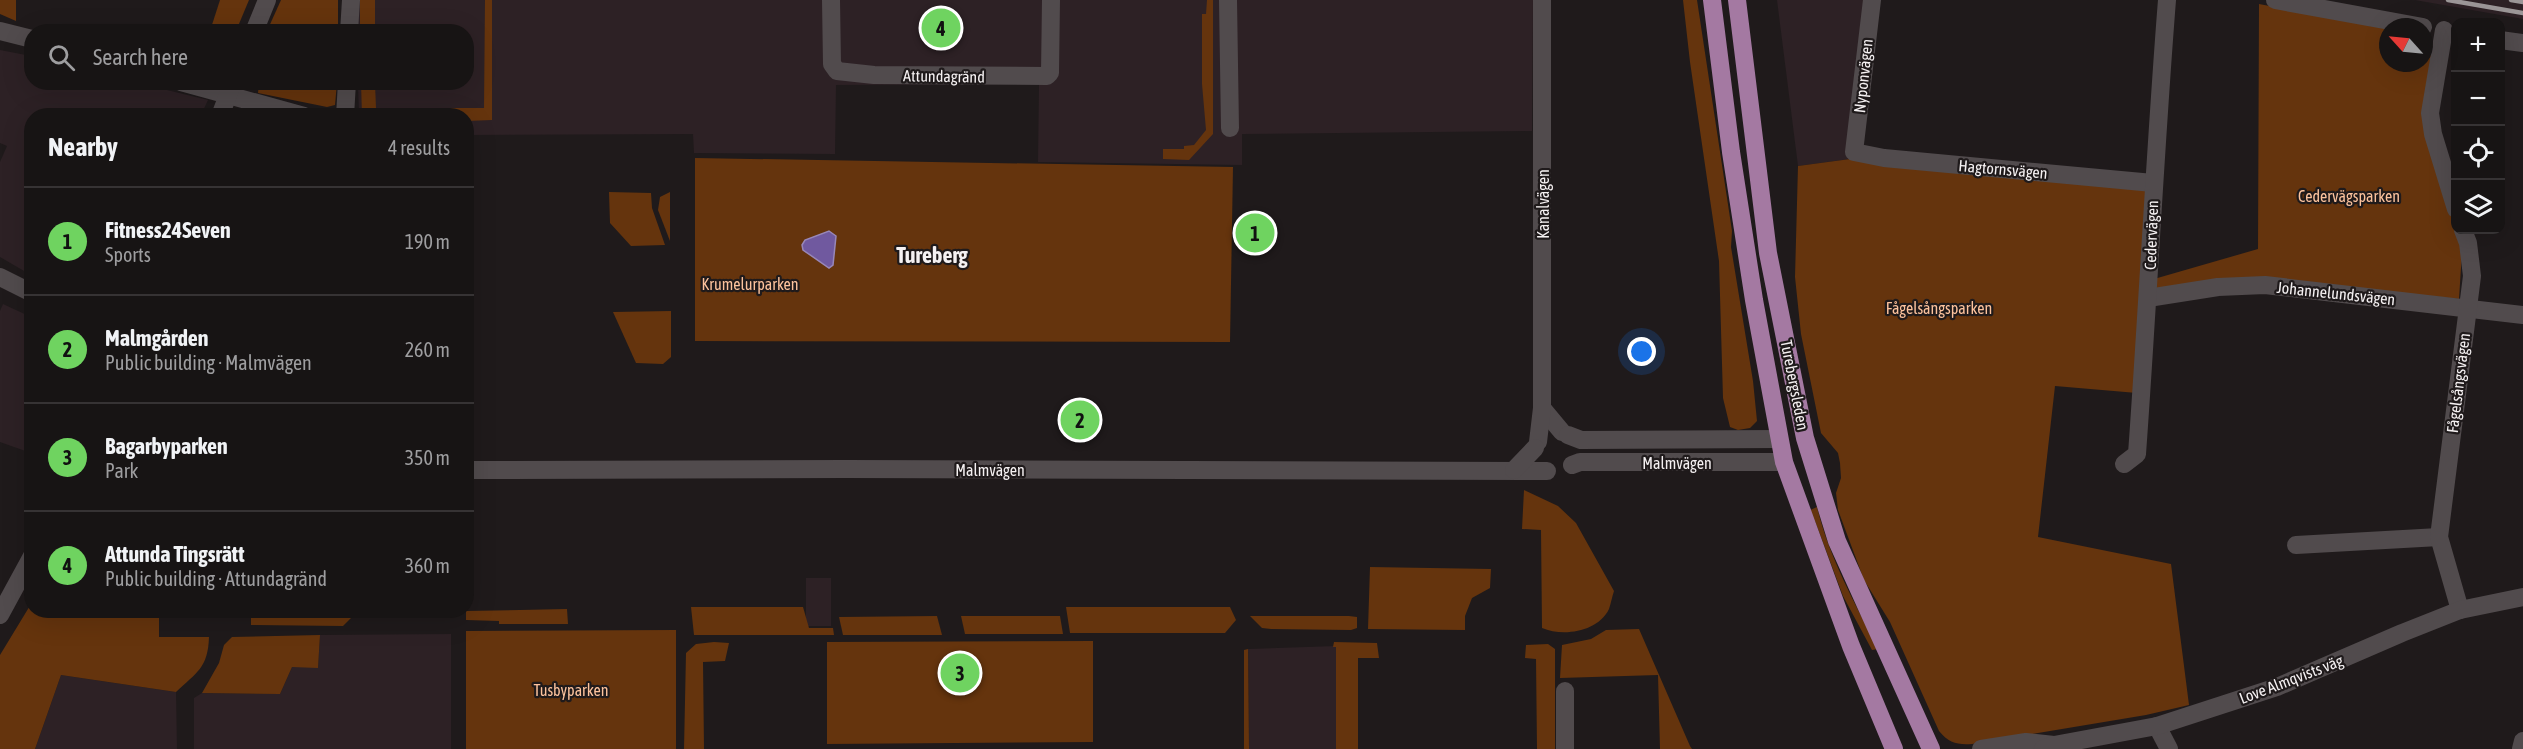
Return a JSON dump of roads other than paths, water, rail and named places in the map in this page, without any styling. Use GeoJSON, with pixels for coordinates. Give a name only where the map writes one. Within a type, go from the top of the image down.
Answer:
{"type":"FeatureCollection","features":[{"type":"Feature","properties":{"kind":"main road","name":"Turebergsleden"},"geometry":{"type":"LineString","coordinates":[[1712,0],[1731,152],[1754,300],[1784,462],[1851,646],[1894,749]]}},
{"type":"Feature","properties":{"kind":"main road","name":"Turebergsleden"},"geometry":{"type":"LineString","coordinates":[[1737,0],[1768,254],[1808,447],[1837,542],[1931,749]]}},
{"type":"Feature","properties":{"kind":"main road"},"geometry":{"type":"LineString","coordinates":[[1779,439],[1808,447]]}},
{"type":"Feature","properties":{"kind":"main road"},"geometry":{"type":"LineString","coordinates":[[1784,462],[1808,447]]}},
{"type":"Feature","properties":{"kind":"street"},"geometry":{"type":"LineString","coordinates":[[257,24],[267,0]]}},
{"type":"Feature","properties":{"kind":"street"},"geometry":{"type":"LineString","coordinates":[[350,24],[351,0]]}},
{"type":"Feature","properties":{"kind":"street","name":"Attundagränd"},"geometry":{"type":"LineString","coordinates":[[831,0],[832,64],[837,71],[874,75],[1021,77],[1047,76],[1050,73],[1051,0]]}},
{"type":"Feature","properties":{"kind":"street"},"geometry":{"type":"LineString","coordinates":[[1228,0],[1230,128]]}},
{"type":"Feature","properties":{"kind":"street","name":"Kanalvägen"},"geometry":{"type":"LineString","coordinates":[[1536,445],[1542,408],[1542,0]]}},
{"type":"Feature","properties":{"kind":"street","name":"Nyponvägen"},"geometry":{"type":"LineString","coordinates":[[1854,152],[1872,0]]}},
{"type":"Feature","properties":{"kind":"street","name":"Cedervägen"},"geometry":{"type":"LineString","coordinates":[[2124,464],[2138,454],[2153,183],[2167,0]]}},
{"type":"Feature","properties":{"kind":"street"},"geometry":{"type":"LineString","coordinates":[[2275,0],[2379,19]]}},
{"type":"Feature","properties":{"kind":"street"},"geometry":{"type":"LineString","coordinates":[[2433,28],[2450,31],[2430,112],[2433,134],[2451,193]]}},
{"type":"Feature","properties":{"kind":"street"},"geometry":{"type":"LineString","coordinates":[[0,31],[24,37]]}},
{"type":"Feature","properties":{"kind":"street"},"geometry":{"type":"LineString","coordinates":[[2505,41],[2523,43]]}},
{"type":"Feature","properties":{"kind":"street"},"geometry":{"type":"LineString","coordinates":[[210,90],[275,108]]}},
{"type":"Feature","properties":{"kind":"street"},"geometry":{"type":"LineString","coordinates":[[223,108],[230,90]]}},
{"type":"Feature","properties":{"kind":"street"},"geometry":{"type":"LineString","coordinates":[[345,108],[347,90]]}},
{"type":"Feature","properties":{"kind":"street","name":"Hagtornsvägen"},"geometry":{"type":"LineString","coordinates":[[1854,152],[1884,158],[2153,183]]}},
{"type":"Feature","properties":{"kind":"street","name":"Fågelsångsvägen"},"geometry":{"type":"LineString","coordinates":[[2460,610],[2439,537],[2472,276],[2468,243],[2465,234]]}},
{"type":"Feature","properties":{"kind":"street"},"geometry":{"type":"LineString","coordinates":[[0,277],[24,289]]}},
{"type":"Feature","properties":{"kind":"street","name":"Johannelundsvägen"},"geometry":{"type":"LineString","coordinates":[[2148,298],[2218,287],[2265,285],[2523,315]]}},
{"type":"Feature","properties":{"kind":"street"},"geometry":{"type":"LineString","coordinates":[[1536,445],[1537,462],[1547,471],[1561,473],[1572,465],[1576,453],[1572,440],[1542,408]]}},
{"type":"Feature","properties":{"kind":"street"},"geometry":{"type":"LineString","coordinates":[[1514,470],[1548,433],[1565,434]]}},
{"type":"Feature","properties":{"kind":"street","name":"Malmvägen"},"geometry":{"type":"LineString","coordinates":[[1565,434],[1581,440],[1779,439]]}},
{"type":"Feature","properties":{"kind":"street","name":"Malmvägen"},"geometry":{"type":"LineString","coordinates":[[1572,465],[1581,462],[1784,462]]}},
{"type":"Feature","properties":{"kind":"street","name":"Malmvägen"},"geometry":{"type":"LineString","coordinates":[[474,470],[1547,471]]}},
{"type":"Feature","properties":{"kind":"street"},"geometry":{"type":"LineString","coordinates":[[2296,545],[2439,537]]}},
{"type":"Feature","properties":{"kind":"street"},"geometry":{"type":"LineString","coordinates":[[0,615],[24,571]]}},
{"type":"Feature","properties":{"kind":"street","name":"Love Almqvists väg"},"geometry":{"type":"LineString","coordinates":[[1981,749],[2026,742],[2048,747],[2157,726],[2277,687],[2460,610],[2523,597]]}},
{"type":"Feature","properties":{"kind":"street"},"geometry":{"type":"LineString","coordinates":[[1564,691],[1565,749]]}},
{"type":"Feature","properties":{"kind":"street"},"geometry":{"type":"LineString","coordinates":[[2157,726],[2169,749]]}},
{"type":"Feature","properties":{"kind":"street"},"geometry":{"type":"LineString","coordinates":[[2521,749],[2523,741]]}},
{"type":"Feature","properties":{"kind":"railway"},"geometry":{"type":"LineString","coordinates":[[2448,0],[2523,13]]}},
{"type":"Feature","properties":{"kind":"railway"},"geometry":{"type":"LineString","coordinates":[[2511,0],[2523,2]]}},
{"type":"Feature","properties":{"kind":"place","name":"Attunda Tingsrätt"},"geometry":{"type":"Point","coordinates":[941,28]}},
{"type":"Feature","properties":{"kind":"place","name":"Fitness24Seven"},"geometry":{"type":"Point","coordinates":[1255,233]}},
{"type":"Feature","properties":{"kind":"place","name":"Malmgården"},"geometry":{"type":"Point","coordinates":[1080,420]}},
{"type":"Feature","properties":{"kind":"place","name":"Bagarbyparken"},"geometry":{"type":"Point","coordinates":[960,673]}},
{"type":"Feature","properties":{"kind":"district","name":"Tureberg"},"geometry":{"type":"Point","coordinates":[932,255]}},
{"type":"Feature","properties":{"kind":"park label","name":"Cedervägsparken"},"geometry":{"type":"Point","coordinates":[2349,196]}},
{"type":"Feature","properties":{"kind":"park label","name":"Krumelurparken"},"geometry":{"type":"Point","coordinates":[750,284]}},
{"type":"Feature","properties":{"kind":"park label","name":"Fågelsångsparken"},"geometry":{"type":"Point","coordinates":[1939,308]}},
{"type":"Feature","properties":{"kind":"park label","name":"Tusbyparken"},"geometry":{"type":"Point","coordinates":[571,690]}}]}
